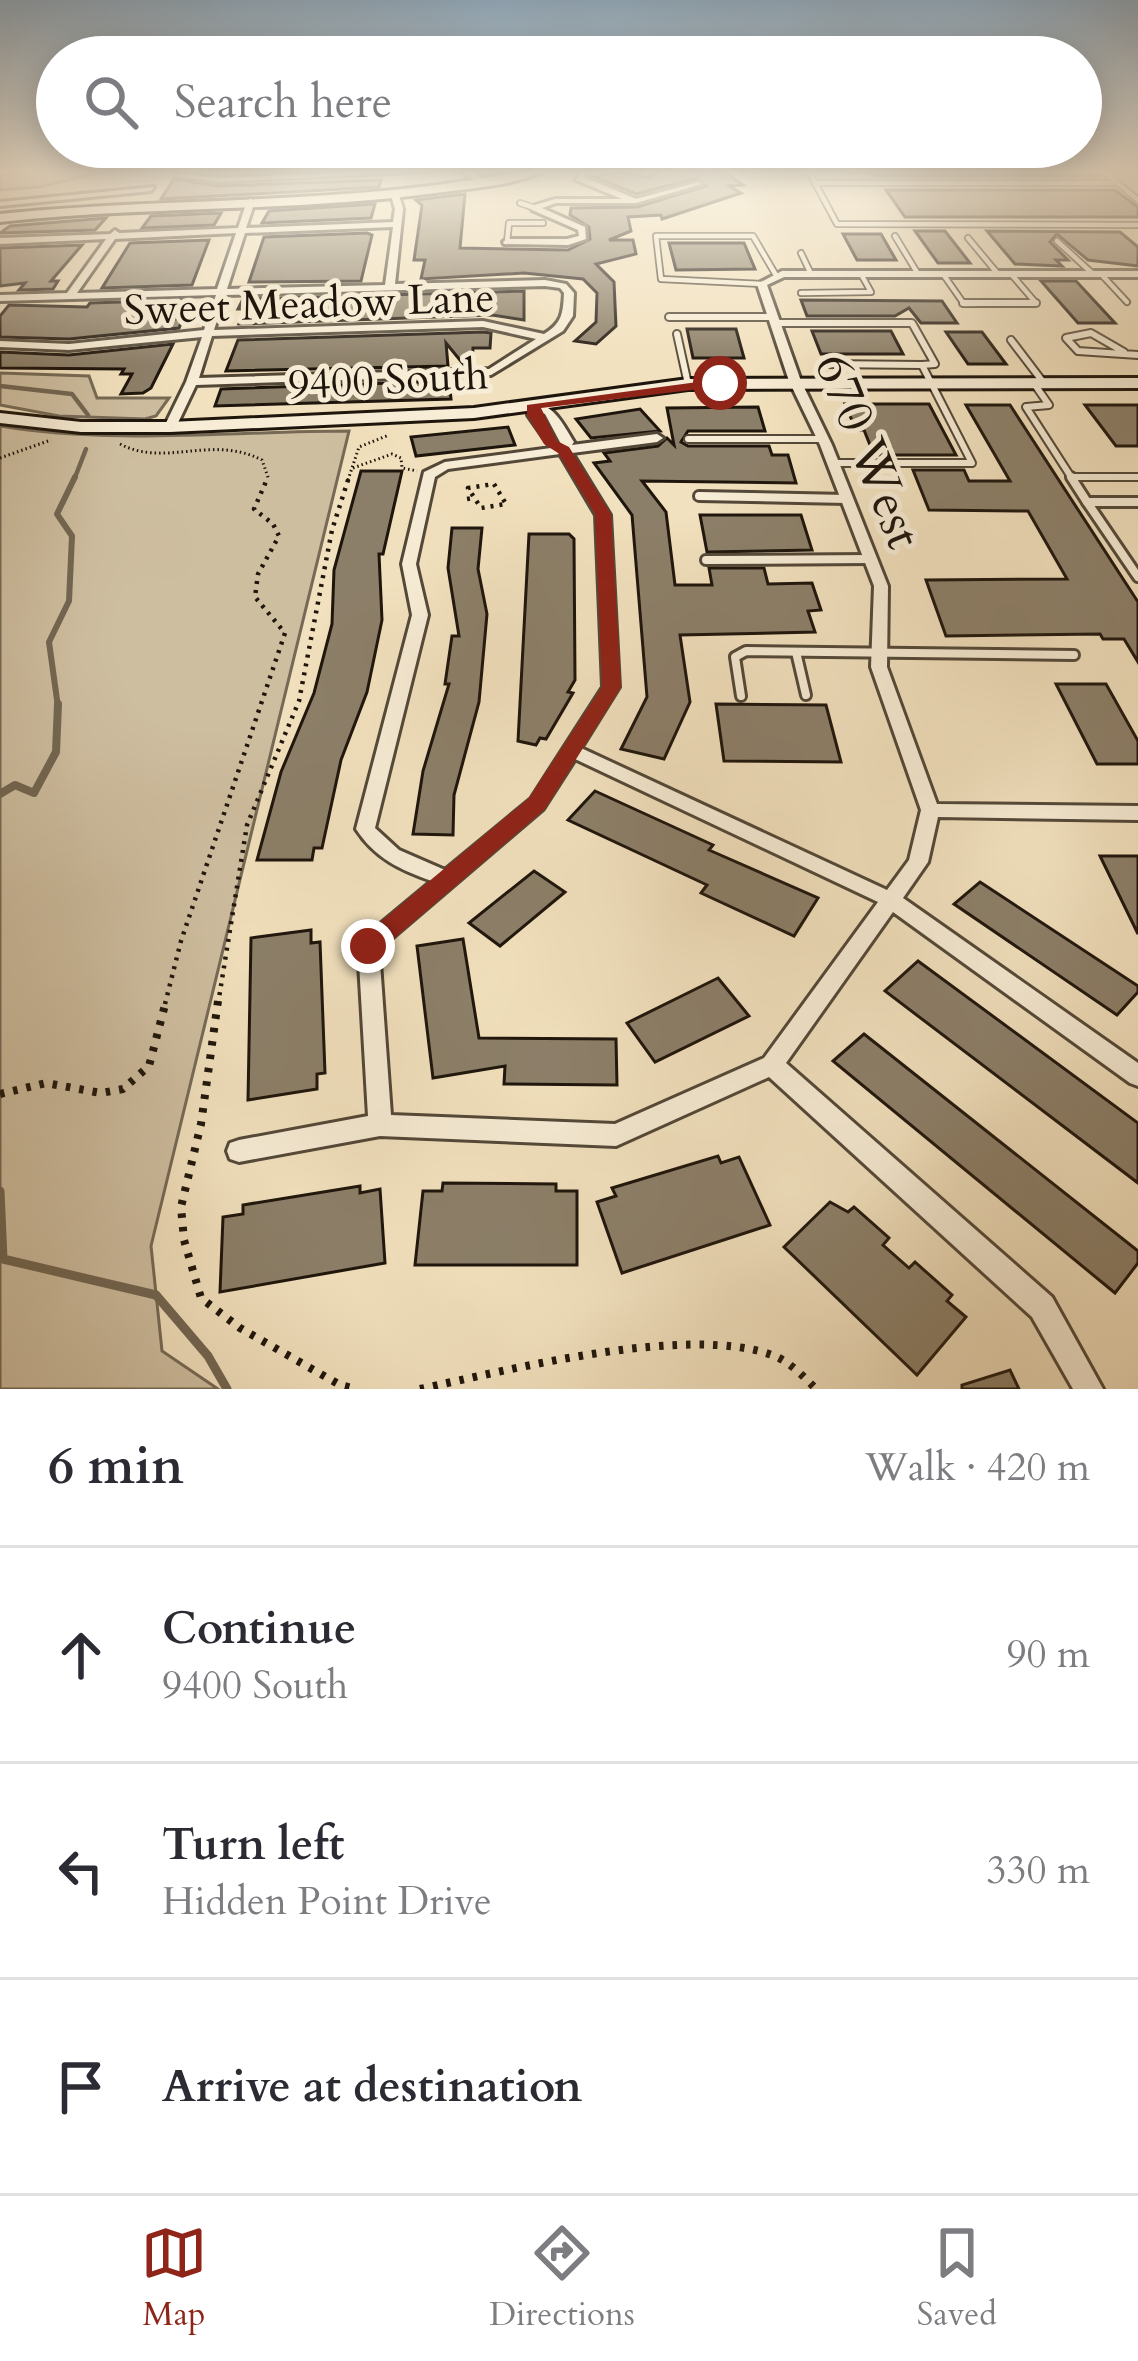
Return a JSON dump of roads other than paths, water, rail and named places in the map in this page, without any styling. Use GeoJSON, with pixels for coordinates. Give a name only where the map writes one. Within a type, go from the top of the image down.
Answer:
{"type":"FeatureCollection","features":[{"type":"Feature","properties":{"kind":"street"},"geometry":{"type":"LineString","coordinates":[[0,241],[74,236]]}},
{"type":"Feature","properties":{"kind":"street"},"geometry":{"type":"LineString","coordinates":[[70,296],[113,236]]}},
{"type":"Feature","properties":{"kind":"street"},"geometry":{"type":"LineString","coordinates":[[170,427],[192,382],[238,236]]}},
{"type":"Feature","properties":{"kind":"street"},"geometry":{"type":"LineString","coordinates":[[390,285],[396,236]]}},
{"type":"Feature","properties":{"kind":"street"},"geometry":{"type":"LineString","coordinates":[[506,242],[568,242],[584,236]]}},
{"type":"Feature","properties":{"kind":"street"},"geometry":{"type":"LineString","coordinates":[[774,278],[1138,274]]}},
{"type":"Feature","properties":{"kind":"street","name":"670 West"},"geometry":{"type":"LineString","coordinates":[[774,278],[774,320],[795,381],[824,439],[881,586],[879,667],[930,809]]}},
{"type":"Feature","properties":{"kind":"street"},"geometry":{"type":"LineString","coordinates":[[0,298],[390,285],[563,286],[569,292],[568,316],[547,338],[490,373],[192,382]]}},
{"type":"Feature","properties":{"kind":"street","name":"Sweet Meadow Lane"},"geometry":{"type":"LineString","coordinates":[[0,344],[69,347],[206,333],[482,324],[547,338]]}},
{"type":"Feature","properties":{"kind":"street","name":"9400 South"},"geometry":{"type":"LineString","coordinates":[[0,418],[81,428],[474,413],[688,385],[926,373],[1038,382],[1138,383]]}},
{"type":"Feature","properties":{"kind":"street"},"geometry":{"type":"LineString","coordinates":[[380,1124],[368,946],[537,804],[611,687],[603,514],[564,450],[552,444],[534,415],[534,405]]}},
{"type":"Feature","properties":{"kind":"street"},"geometry":{"type":"LineString","coordinates":[[448,879],[401,863],[381,850],[365,830],[420,616],[409,564],[429,475],[445,466],[657,438]]}},
{"type":"Feature","properties":{"kind":"street"},"geometry":{"type":"LineString","coordinates":[[571,750],[892,900],[1138,1076]]}},
{"type":"Feature","properties":{"kind":"street"},"geometry":{"type":"LineString","coordinates":[[239,1151],[380,1124],[616,1135],[772,1065],[918,862],[930,809],[1138,813]]}},
{"type":"Feature","properties":{"kind":"street"},"geometry":{"type":"LineString","coordinates":[[772,1065],[1042,1307],[1089,1389]]}},
{"type":"Feature","properties":{"kind":"lane"},"geometry":{"type":"LineString","coordinates":[[506,242],[507,236]]}},
{"type":"Feature","properties":{"kind":"lane"},"geometry":{"type":"LineString","coordinates":[[656,236],[752,236],[774,278],[661,279],[656,236]]}},
{"type":"Feature","properties":{"kind":"lane"},"geometry":{"type":"LineString","coordinates":[[895,236],[918,274]]}},
{"type":"Feature","properties":{"kind":"lane"},"geometry":{"type":"LineString","coordinates":[[968,238],[998,274]]}},
{"type":"Feature","properties":{"kind":"lane"},"geometry":{"type":"LineString","coordinates":[[1058,241],[1126,302]]}},
{"type":"Feature","properties":{"kind":"lane"},"geometry":{"type":"LineString","coordinates":[[801,253],[811,274]]}},
{"type":"Feature","properties":{"kind":"lane"},"geometry":{"type":"LineString","coordinates":[[801,292],[871,292],[861,274]]}},
{"type":"Feature","properties":{"kind":"lane"},"geometry":{"type":"LineString","coordinates":[[943,274],[964,304],[1036,303],[1011,274]]}},
{"type":"Feature","properties":{"kind":"lane"},"geometry":{"type":"LineString","coordinates":[[669,317],[912,323],[935,364],[926,373]]}},
{"type":"Feature","properties":{"kind":"lane"},"geometry":{"type":"LineString","coordinates":[[1124,352],[1096,333],[1076,332],[1066,338],[1078,351],[1138,356]]}},
{"type":"Feature","properties":{"kind":"lane"},"geometry":{"type":"LineString","coordinates":[[677,334],[688,385]]}},
{"type":"Feature","properties":{"kind":"lane"},"geometry":{"type":"LineString","coordinates":[[1011,340],[1049,405],[1026,407],[1138,578]]}},
{"type":"Feature","properties":{"kind":"lane"},"geometry":{"type":"LineString","coordinates":[[824,364],[926,373]]}},
{"type":"Feature","properties":{"kind":"lane"},"geometry":{"type":"LineString","coordinates":[[833,463],[972,463],[926,373]]}},
{"type":"Feature","properties":{"kind":"lane"},"geometry":{"type":"LineString","coordinates":[[688,439],[824,439]]}},
{"type":"Feature","properties":{"kind":"lane"},"geometry":{"type":"LineString","coordinates":[[1072,477],[1138,477]]}},
{"type":"Feature","properties":{"kind":"lane"},"geometry":{"type":"LineString","coordinates":[[699,496],[848,499]]}},
{"type":"Feature","properties":{"kind":"lane"},"geometry":{"type":"LineString","coordinates":[[1088,502],[1138,502]]}},
{"type":"Feature","properties":{"kind":"lane"},"geometry":{"type":"LineString","coordinates":[[706,560],[871,559]]}},
{"type":"Feature","properties":{"kind":"lane"},"geometry":{"type":"LineString","coordinates":[[796,652],[806,695]]}},
{"type":"Feature","properties":{"kind":"lane"},"geometry":{"type":"LineString","coordinates":[[741,696],[735,657],[739,653],[1074,655]]}},
{"type":"Feature","properties":{"kind":"waterway"},"geometry":{"type":"LineString","coordinates":[[0,386],[72,394],[88,415]]}},
{"type":"Feature","properties":{"kind":"waterway"},"geometry":{"type":"LineString","coordinates":[[74,480],[86,449]]}},
{"type":"Feature","properties":{"kind":"waterway"},"geometry":{"type":"LineString","coordinates":[[58,706],[49,642],[69,601],[72,536],[57,514],[75,477]]}},
{"type":"Feature","properties":{"kind":"waterway"},"geometry":{"type":"LineString","coordinates":[[0,794],[15,785],[34,793],[56,752],[58,706]]}},
{"type":"Feature","properties":{"kind":"waterway"},"geometry":{"type":"LineString","coordinates":[[0,1191],[3,1259],[156,1295],[208,1356],[227,1389]]}}]}
